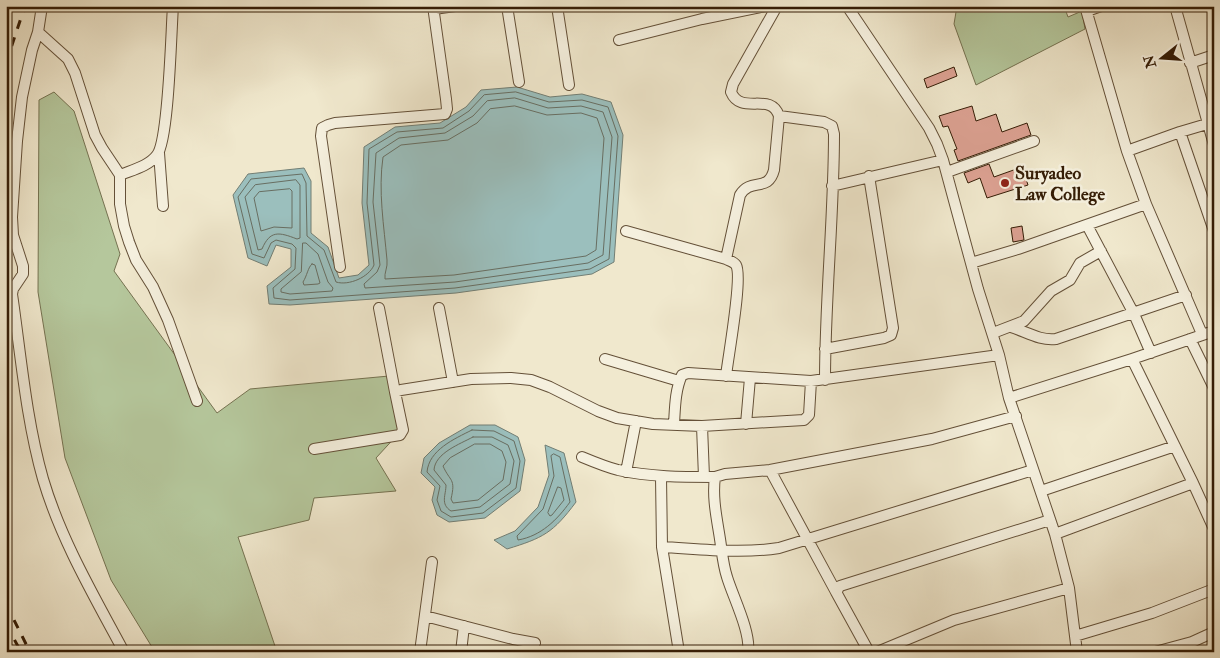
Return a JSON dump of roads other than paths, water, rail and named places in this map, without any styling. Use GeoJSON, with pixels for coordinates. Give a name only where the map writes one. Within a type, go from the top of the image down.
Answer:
{"type":"FeatureCollection","features":[{"type":"Feature","properties":{"kind":"street"},"geometry":{"type":"LineString","coordinates":[[42,6],[38,32],[32,50],[22,97],[17,141],[12,217],[13,235],[23,274],[13,289],[12,294],[28,408],[44,480],[76,562],[124,652]]}},
{"type":"Feature","properties":{"kind":"street"},"geometry":{"type":"LineString","coordinates":[[162,206],[159,153],[166,116],[173,6]]}},
{"type":"Feature","properties":{"kind":"street"},"geometry":{"type":"LineString","coordinates":[[340,267],[321,136],[322,128],[336,123],[444,114],[447,109],[433,8],[455,6]]}},
{"type":"Feature","properties":{"kind":"street"},"geometry":{"type":"LineString","coordinates":[[507,6],[519,82]]}},
{"type":"Feature","properties":{"kind":"street"},"geometry":{"type":"LineString","coordinates":[[557,6],[569,84]]}},
{"type":"Feature","properties":{"kind":"street"},"geometry":{"type":"LineString","coordinates":[[618,40],[710,17],[766,6]]}},
{"type":"Feature","properties":{"kind":"street"},"geometry":{"type":"LineString","coordinates":[[726,259],[740,195],[748,187],[767,182],[774,170],[779,116],[777,109],[772,104],[741,103],[734,99],[731,92],[733,84],[777,6]]}},
{"type":"Feature","properties":{"kind":"street"},"geometry":{"type":"LineString","coordinates":[[847,6],[929,128],[943,160],[971,263],[993,333],[1009,398],[1055,534],[1069,588],[1078,652]]}},
{"type":"Feature","properties":{"kind":"street"},"geometry":{"type":"LineString","coordinates":[[1101,6],[1086,9],[1127,151],[1146,204],[1202,334]]}},
{"type":"Feature","properties":{"kind":"street"},"geometry":{"type":"LineString","coordinates":[[1175,6],[1214,145]]}},
{"type":"Feature","properties":{"kind":"street"},"geometry":{"type":"LineString","coordinates":[[38,32],[68,59],[75,73],[95,134],[120,175],[120,204],[129,242],[136,260],[153,287],[168,320],[197,401]]}},
{"type":"Feature","properties":{"kind":"street"},"geometry":{"type":"LineString","coordinates":[[1190,63],[1214,55]]}},
{"type":"Feature","properties":{"kind":"street"},"geometry":{"type":"LineString","coordinates":[[779,116],[824,122],[832,126],[834,134],[832,240],[825,349],[825,380]]}},
{"type":"Feature","properties":{"kind":"street"},"geometry":{"type":"LineString","coordinates":[[1127,151],[1207,124]]}},
{"type":"Feature","properties":{"kind":"street"},"geometry":{"type":"LineString","coordinates":[[1180,132],[1214,231]]}},
{"type":"Feature","properties":{"kind":"street"},"geometry":{"type":"LineString","coordinates":[[947,172],[1034,141]]}},
{"type":"Feature","properties":{"kind":"street"},"geometry":{"type":"LineString","coordinates":[[120,175],[152,161],[159,153]]}},
{"type":"Feature","properties":{"kind":"street"},"geometry":{"type":"LineString","coordinates":[[832,186],[943,160]]}},
{"type":"Feature","properties":{"kind":"street"},"geometry":{"type":"LineString","coordinates":[[825,349],[884,338],[891,335],[893,328],[869,176]]}},
{"type":"Feature","properties":{"kind":"street"},"geometry":{"type":"LineString","coordinates":[[971,263],[1087,226],[1146,204]]}},
{"type":"Feature","properties":{"kind":"street"},"geometry":{"type":"LineString","coordinates":[[1087,226],[1134,314],[1151,353]]}},
{"type":"Feature","properties":{"kind":"street"},"geometry":{"type":"LineString","coordinates":[[626,231],[726,259],[735,264],[738,270],[738,286],[726,376]]}},
{"type":"Feature","properties":{"kind":"street"},"geometry":{"type":"LineString","coordinates":[[993,333],[1024,321],[1051,291],[1070,280],[1080,263],[1101,251]]}},
{"type":"Feature","properties":{"kind":"street"},"geometry":{"type":"LineString","coordinates":[[1011,327],[1047,340],[1056,339],[1186,295]]}},
{"type":"Feature","properties":{"kind":"street"},"geometry":{"type":"LineString","coordinates":[[314,449],[400,435],[403,430],[379,308]]}},
{"type":"Feature","properties":{"kind":"street"},"geometry":{"type":"LineString","coordinates":[[439,308],[453,382]]}},
{"type":"Feature","properties":{"kind":"street"},"geometry":{"type":"LineString","coordinates":[[1009,398],[1214,331]]}},
{"type":"Feature","properties":{"kind":"street"},"geometry":{"type":"LineString","coordinates":[[1190,339],[1214,388]]}},
{"type":"Feature","properties":{"kind":"street"},"geometry":{"type":"LineString","coordinates":[[674,424],[679,381],[682,375],[688,373],[811,381],[999,355]]}},
{"type":"Feature","properties":{"kind":"street"},"geometry":{"type":"LineString","coordinates":[[605,359],[679,381]]}},
{"type":"Feature","properties":{"kind":"street"},"geometry":{"type":"LineString","coordinates":[[1132,359],[1212,518],[1214,530]]}},
{"type":"Feature","properties":{"kind":"street"},"geometry":{"type":"LineString","coordinates":[[395,392],[491,377],[531,380],[550,386],[598,411],[618,418],[702,426],[804,420],[809,415],[811,381]]}},
{"type":"Feature","properties":{"kind":"street"},"geometry":{"type":"LineString","coordinates":[[746,424],[750,378]]}},
{"type":"Feature","properties":{"kind":"street"},"geometry":{"type":"LineString","coordinates":[[582,458],[626,472],[661,477],[710,477],[770,470],[932,439],[1016,416]]}},
{"type":"Feature","properties":{"kind":"street"},"geometry":{"type":"LineString","coordinates":[[626,472],[636,421]]}},
{"type":"Feature","properties":{"kind":"street"},"geometry":{"type":"LineString","coordinates":[[702,426],[727,576],[747,637],[748,652]]}},
{"type":"Feature","properties":{"kind":"street"},"geometry":{"type":"LineString","coordinates":[[1041,492],[1175,446]]}},
{"type":"Feature","properties":{"kind":"street"},"geometry":{"type":"LineString","coordinates":[[770,470],[869,652]]}},
{"type":"Feature","properties":{"kind":"street"},"geometry":{"type":"LineString","coordinates":[[662,547],[722,550],[769,549],[1032,470]]}},
{"type":"Feature","properties":{"kind":"street"},"geometry":{"type":"LineString","coordinates":[[661,477],[662,547],[679,652]]}},
{"type":"Feature","properties":{"kind":"street"},"geometry":{"type":"LineString","coordinates":[[1055,534],[1193,482]]}},
{"type":"Feature","properties":{"kind":"street"},"geometry":{"type":"LineString","coordinates":[[836,592],[840,586],[848,582],[1050,520]]}},
{"type":"Feature","properties":{"kind":"street"},"geometry":{"type":"LineString","coordinates":[[420,652],[432,562]]}},
{"type":"Feature","properties":{"kind":"street"},"geometry":{"type":"LineString","coordinates":[[877,652],[954,620],[1069,588]]}},
{"type":"Feature","properties":{"kind":"street"},"geometry":{"type":"LineString","coordinates":[[1075,636],[1152,613],[1214,590]]}},
{"type":"Feature","properties":{"kind":"street"},"geometry":{"type":"LineString","coordinates":[[425,616],[535,643]]}},
{"type":"Feature","properties":{"kind":"street"},"geometry":{"type":"LineString","coordinates":[[460,652],[464,626]]}},
{"type":"Feature","properties":{"kind":"street"},"geometry":{"type":"LineString","coordinates":[[1155,652],[1192,647],[1214,632]]}},
{"type":"Feature","properties":{"kind":"water"},"geometry":{"type":"Polygon","coordinates":[[[517,87],[550,97],[582,94],[611,102],[623,135],[614,262],[592,274],[456,293],[290,305],[269,304],[267,286],[291,267],[291,249],[276,245],[267,266],[248,258],[233,195],[248,174],[304,168],[311,181],[311,233],[328,247],[339,278],[358,275],[369,265],[362,203],[364,147],[395,127],[440,123],[466,107],[481,90],[517,87]]]}},
{"type":"Feature","properties":{"kind":"water"},"geometry":{"type":"Polygon","coordinates":[[[470,425],[495,425],[518,437],[525,460],[520,491],[485,518],[449,522],[437,515],[432,500],[435,487],[421,473],[424,458],[439,443],[470,425]]]}},
{"type":"Feature","properties":{"kind":"water"},"geometry":{"type":"Polygon","coordinates":[[[545,445],[564,453],[576,502],[554,528],[539,537],[507,549],[494,540],[515,531],[538,507],[549,475],[545,445]]]}},
{"type":"Feature","properties":{"kind":"railway"},"geometry":{"type":"LineString","coordinates":[[6,63],[25,6]]}},
{"type":"Feature","properties":{"kind":"railway"},"geometry":{"type":"LineString","coordinates":[[6,604],[30,652]]}},
{"type":"Feature","properties":{"kind":"railway"},"geometry":{"type":"LineString","coordinates":[[6,624],[21,652]]}},
{"type":"Feature","properties":{"kind":"railway"},"geometry":{"type":"LineString","coordinates":[[6,646],[9,652]]}},
{"type":"Feature","properties":{"kind":"place","name":"Suryadeo Law College"},"geometry":{"type":"Point","coordinates":[1005,183]}}]}
